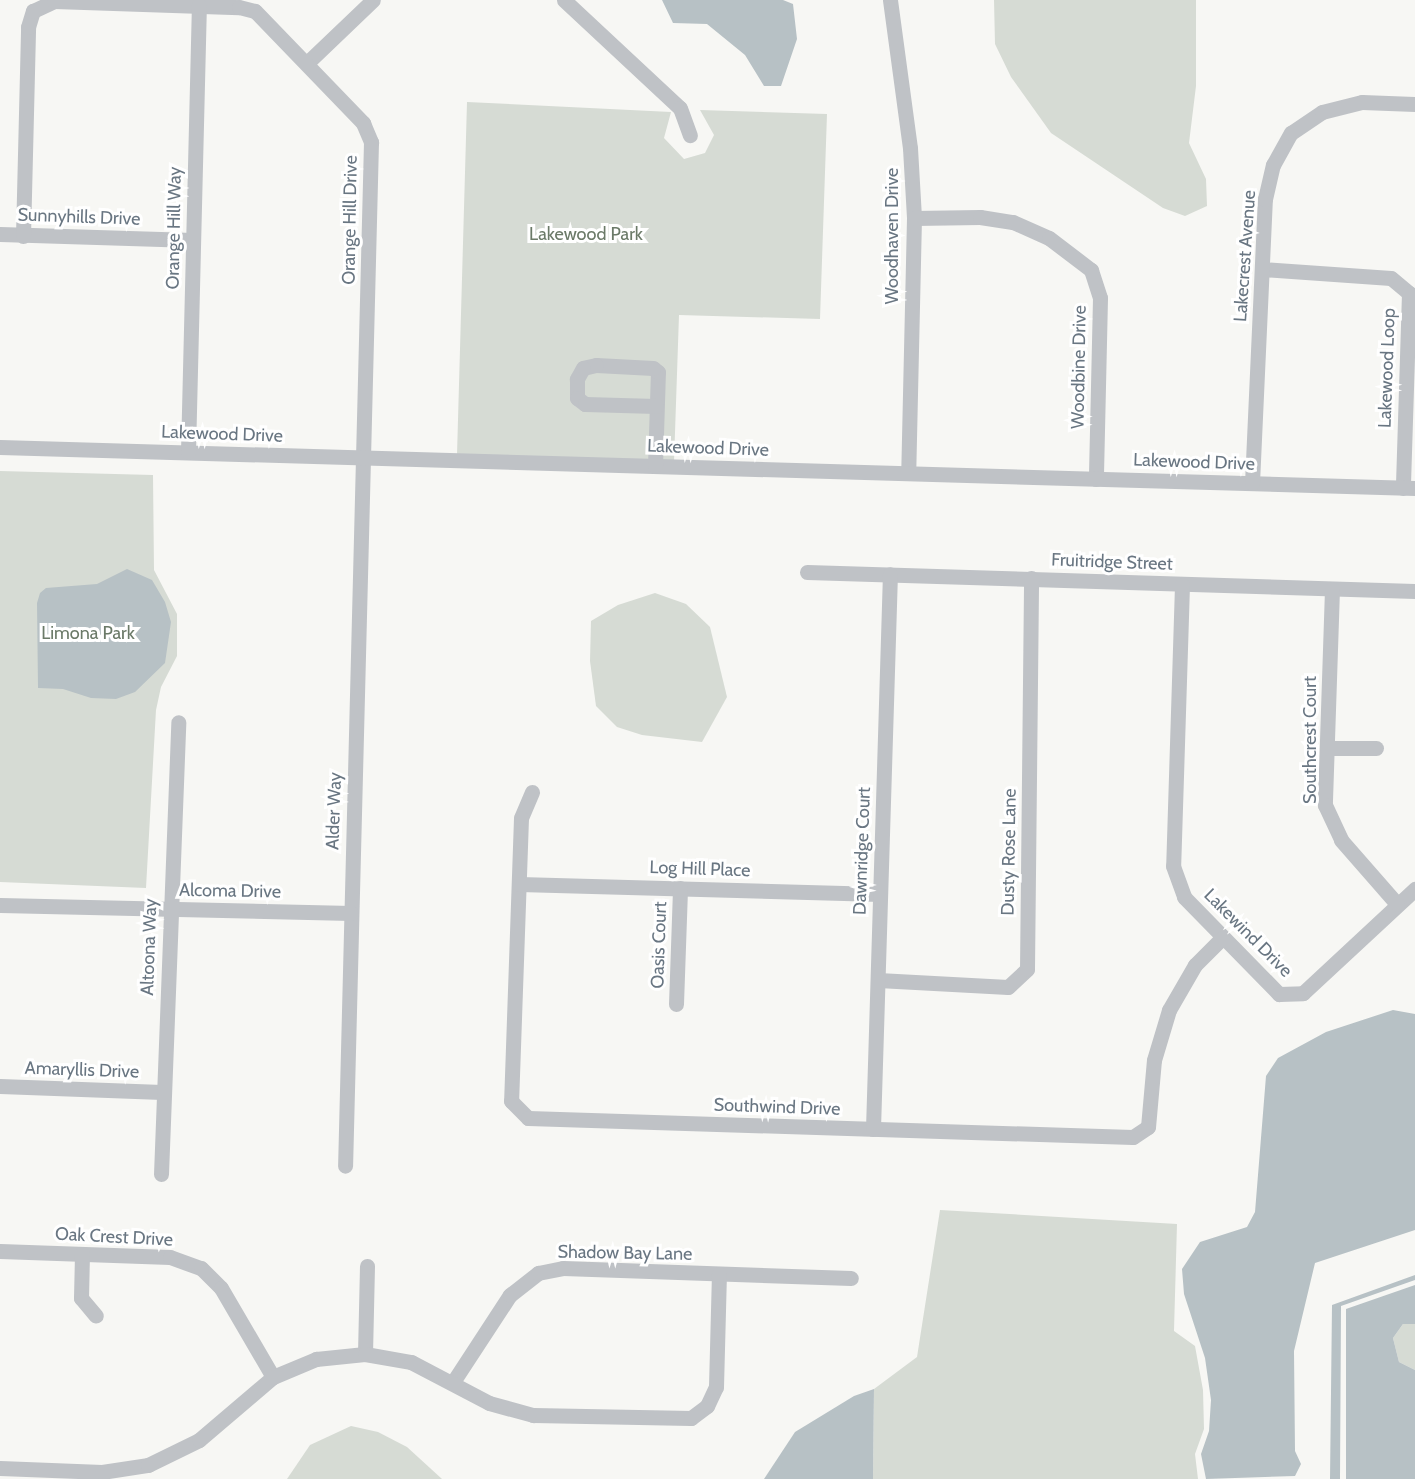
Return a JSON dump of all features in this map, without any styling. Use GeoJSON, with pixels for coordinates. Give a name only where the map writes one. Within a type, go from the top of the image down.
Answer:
{"type":"FeatureCollection","features":[{"type":"Feature","properties":{"kind":"street"},"geometry":{"type":"LineString","coordinates":[[307,63],[373,0]]}},
{"type":"Feature","properties":{"kind":"street"},"geometry":{"type":"LineString","coordinates":[[564,0],[680,108],[690,135]]}},
{"type":"Feature","properties":{"kind":"street","name":"Woodhaven Drive"},"geometry":{"type":"LineString","coordinates":[[890,0],[910,148],[914,218],[908,473]]}},
{"type":"Feature","properties":{"kind":"street","name":"Orange Hill Drive"},"geometry":{"type":"LineString","coordinates":[[23,236],[28,27],[33,11],[54,1],[238,7],[255,12],[363,123],[371,142],[363,458]]}},
{"type":"Feature","properties":{"kind":"street","name":"Orange Hill Way"},"geometry":{"type":"LineString","coordinates":[[188,453],[199,5]]}},
{"type":"Feature","properties":{"kind":"street","name":"Lakecrest Avenue"},"geometry":{"type":"LineString","coordinates":[[1252,483],[1265,199],[1273,165],[1291,133],[1322,111],[1362,102],[1415,104]]}},
{"type":"Feature","properties":{"kind":"street","name":"Woodbine Drive"},"geometry":{"type":"LineString","coordinates":[[914,218],[980,217],[1013,222],[1049,238],[1091,270],[1100,298],[1096,478]]}},
{"type":"Feature","properties":{"kind":"street","name":"Sunnyhills Drive"},"geometry":{"type":"LineString","coordinates":[[0,234],[193,240]]}},
{"type":"Feature","properties":{"kind":"street","name":"Lakewood Loop"},"geometry":{"type":"LineString","coordinates":[[1262,269],[1390,278],[1409,293],[1409,488]]}},
{"type":"Feature","properties":{"kind":"street"},"geometry":{"type":"LineString","coordinates":[[655,466],[658,372],[653,368],[596,365],[583,369],[577,379],[577,398],[585,404],[656,406]]}},
{"type":"Feature","properties":{"kind":"street","name":"Lakewood Drive"},"geometry":{"type":"LineString","coordinates":[[0,447],[1409,488]]}},
{"type":"Feature","properties":{"kind":"street","name":"Alder Way"},"geometry":{"type":"LineString","coordinates":[[345,1166],[363,458]]}},
{"type":"Feature","properties":{"kind":"street","name":"Fruitridge Street"},"geometry":{"type":"LineString","coordinates":[[807,572],[1415,591]]}},
{"type":"Feature","properties":{"kind":"street","name":"Dawnridge Court"},"geometry":{"type":"LineString","coordinates":[[873,1129],[890,574]]}},
{"type":"Feature","properties":{"kind":"street","name":"Dusty Rose Lane"},"geometry":{"type":"LineString","coordinates":[[878,980],[1008,987],[1027,969],[1031,579]]}},
{"type":"Feature","properties":{"kind":"street","name":"Lakewind Drive"},"geometry":{"type":"LineString","coordinates":[[1182,585],[1173,866],[1184,897],[1279,994],[1303,993],[1415,889]]}},
{"type":"Feature","properties":{"kind":"street","name":"Southcrest Court"},"geometry":{"type":"LineString","coordinates":[[1332,589],[1325,805],[1341,840],[1397,904]]}},
{"type":"Feature","properties":{"kind":"street","name":"Altoona Way"},"geometry":{"type":"LineString","coordinates":[[160,1174],[178,722]]}},
{"type":"Feature","properties":{"kind":"street"},"geometry":{"type":"LineString","coordinates":[[1327,748],[1376,748]]}},
{"type":"Feature","properties":{"kind":"street","name":"Southwind Drive"},"geometry":{"type":"LineString","coordinates":[[532,792],[521,818],[511,1101],[528,1118],[1133,1137],[1148,1126],[1154,1060],[1170,1010],[1195,965],[1222,938]]}},
{"type":"Feature","properties":{"kind":"street","name":"Log Hill Place"},"geometry":{"type":"LineString","coordinates":[[519,884],[880,894]]}},
{"type":"Feature","properties":{"kind":"street","name":"Oasis Court"},"geometry":{"type":"LineString","coordinates":[[676,1004],[680,888]]}},
{"type":"Feature","properties":{"kind":"street","name":"Alcoma Drive"},"geometry":{"type":"LineString","coordinates":[[0,905],[351,913]]}},
{"type":"Feature","properties":{"kind":"street","name":"Amaryllis Drive"},"geometry":{"type":"LineString","coordinates":[[0,1086],[162,1092]]}},
{"type":"Feature","properties":{"kind":"street","name":"Oak Crest Drive"},"geometry":{"type":"LineString","coordinates":[[0,1251],[170,1257],[201,1268],[221,1288],[273,1377]]}},
{"type":"Feature","properties":{"kind":"street"},"geometry":{"type":"LineString","coordinates":[[82,1254],[81,1298],[96,1316]]}},
{"type":"Feature","properties":{"kind":"street"},"geometry":{"type":"LineString","coordinates":[[365,1354],[367,1266]]}},
{"type":"Feature","properties":{"kind":"street","name":"Shadow Bay Lane"},"geometry":{"type":"LineString","coordinates":[[453,1382],[510,1294],[538,1273],[563,1268],[851,1278]]}},
{"type":"Feature","properties":{"kind":"street"},"geometry":{"type":"LineString","coordinates":[[0,1468],[102,1472],[148,1465],[199,1440],[273,1377],[316,1359],[365,1354],[411,1362],[453,1382],[489,1403],[533,1415],[691,1418],[707,1406],[716,1387],[719,1274]]}},
{"type":"Feature","properties":{"kind":"green space"},"geometry":{"type":"Polygon","coordinates":[[[994,0],[1196,0],[1196,86],[1189,143],[1206,179],[1207,206],[1185,216],[1163,208],[1051,133],[1011,77],[995,44],[994,0]]]}},
{"type":"Feature","properties":{"kind":"green space","name":"Lakewood Park"},"geometry":{"type":"Polygon","coordinates":[[[467,102],[671,112],[664,138],[684,159],[705,153],[714,135],[700,110],[827,114],[820,319],[679,315],[674,462],[457,455],[467,102]]]}},
{"type":"Feature","properties":{"kind":"green space","name":"Limona Park"},"geometry":{"type":"Polygon","coordinates":[[[0,471],[153,475],[154,570],[177,614],[177,656],[161,687],[156,710],[146,888],[0,882],[0,471]]]}},
{"type":"Feature","properties":{"kind":"green space"},"geometry":{"type":"Polygon","coordinates":[[[655,593],[686,604],[710,627],[727,697],[702,742],[642,735],[617,727],[596,706],[590,661],[591,621],[618,605],[655,593]]]}},
{"type":"Feature","properties":{"kind":"green space"},"geometry":{"type":"Polygon","coordinates":[[[940,1210],[1177,1224],[1174,1331],[1195,1346],[1203,1390],[1204,1429],[1195,1454],[1198,1479],[873,1479],[874,1389],[917,1357],[940,1210]]]}},
{"type":"Feature","properties":{"kind":"green space"},"geometry":{"type":"Polygon","coordinates":[[[1403,1324],[1415,1324],[1415,1370],[1399,1362],[1393,1338],[1403,1324]]]}},
{"type":"Feature","properties":{"kind":"green space"},"geometry":{"type":"Polygon","coordinates":[[[351,1426],[378,1432],[407,1447],[442,1479],[287,1479],[310,1445],[351,1426]]]}},
{"type":"Feature","properties":{"kind":"shaded area"},"geometry":{"type":"Polygon","coordinates":[[[662,0],[783,0],[793,4],[797,39],[781,86],[764,86],[745,55],[707,24],[673,23],[662,0]]]}},
{"type":"Feature","properties":{"kind":"shaded area"},"geometry":{"type":"Polygon","coordinates":[[[127,569],[152,580],[165,602],[171,622],[165,663],[135,692],[116,699],[91,698],[63,689],[38,688],[37,603],[40,593],[46,588],[97,584],[127,569]]]}},
{"type":"Feature","properties":{"kind":"shaded area"},"geometry":{"type":"Polygon","coordinates":[[[1393,1010],[1415,1014],[1415,1230],[1315,1263],[1294,1351],[1295,1451],[1301,1464],[1295,1476],[1206,1479],[1201,1454],[1209,1431],[1211,1400],[1205,1358],[1184,1294],[1182,1269],[1200,1242],[1247,1227],[1255,1212],[1266,1076],[1278,1058],[1326,1032],[1393,1010]]]}},
{"type":"Feature","properties":{"kind":"shaded area"},"geometry":{"type":"Polygon","coordinates":[[[1415,1275],[1415,1280],[1341,1306],[1340,1479],[1330,1479],[1332,1305],[1415,1275]]]}},
{"type":"Feature","properties":{"kind":"shaded area"},"geometry":{"type":"Polygon","coordinates":[[[1415,1285],[1415,1324],[1403,1324],[1393,1338],[1399,1362],[1415,1370],[1415,1479],[1346,1479],[1346,1309],[1415,1285]]]}},
{"type":"Feature","properties":{"kind":"shaded area"},"geometry":{"type":"Polygon","coordinates":[[[874,1389],[873,1479],[764,1479],[795,1432],[854,1396],[874,1389]]]}}]}
